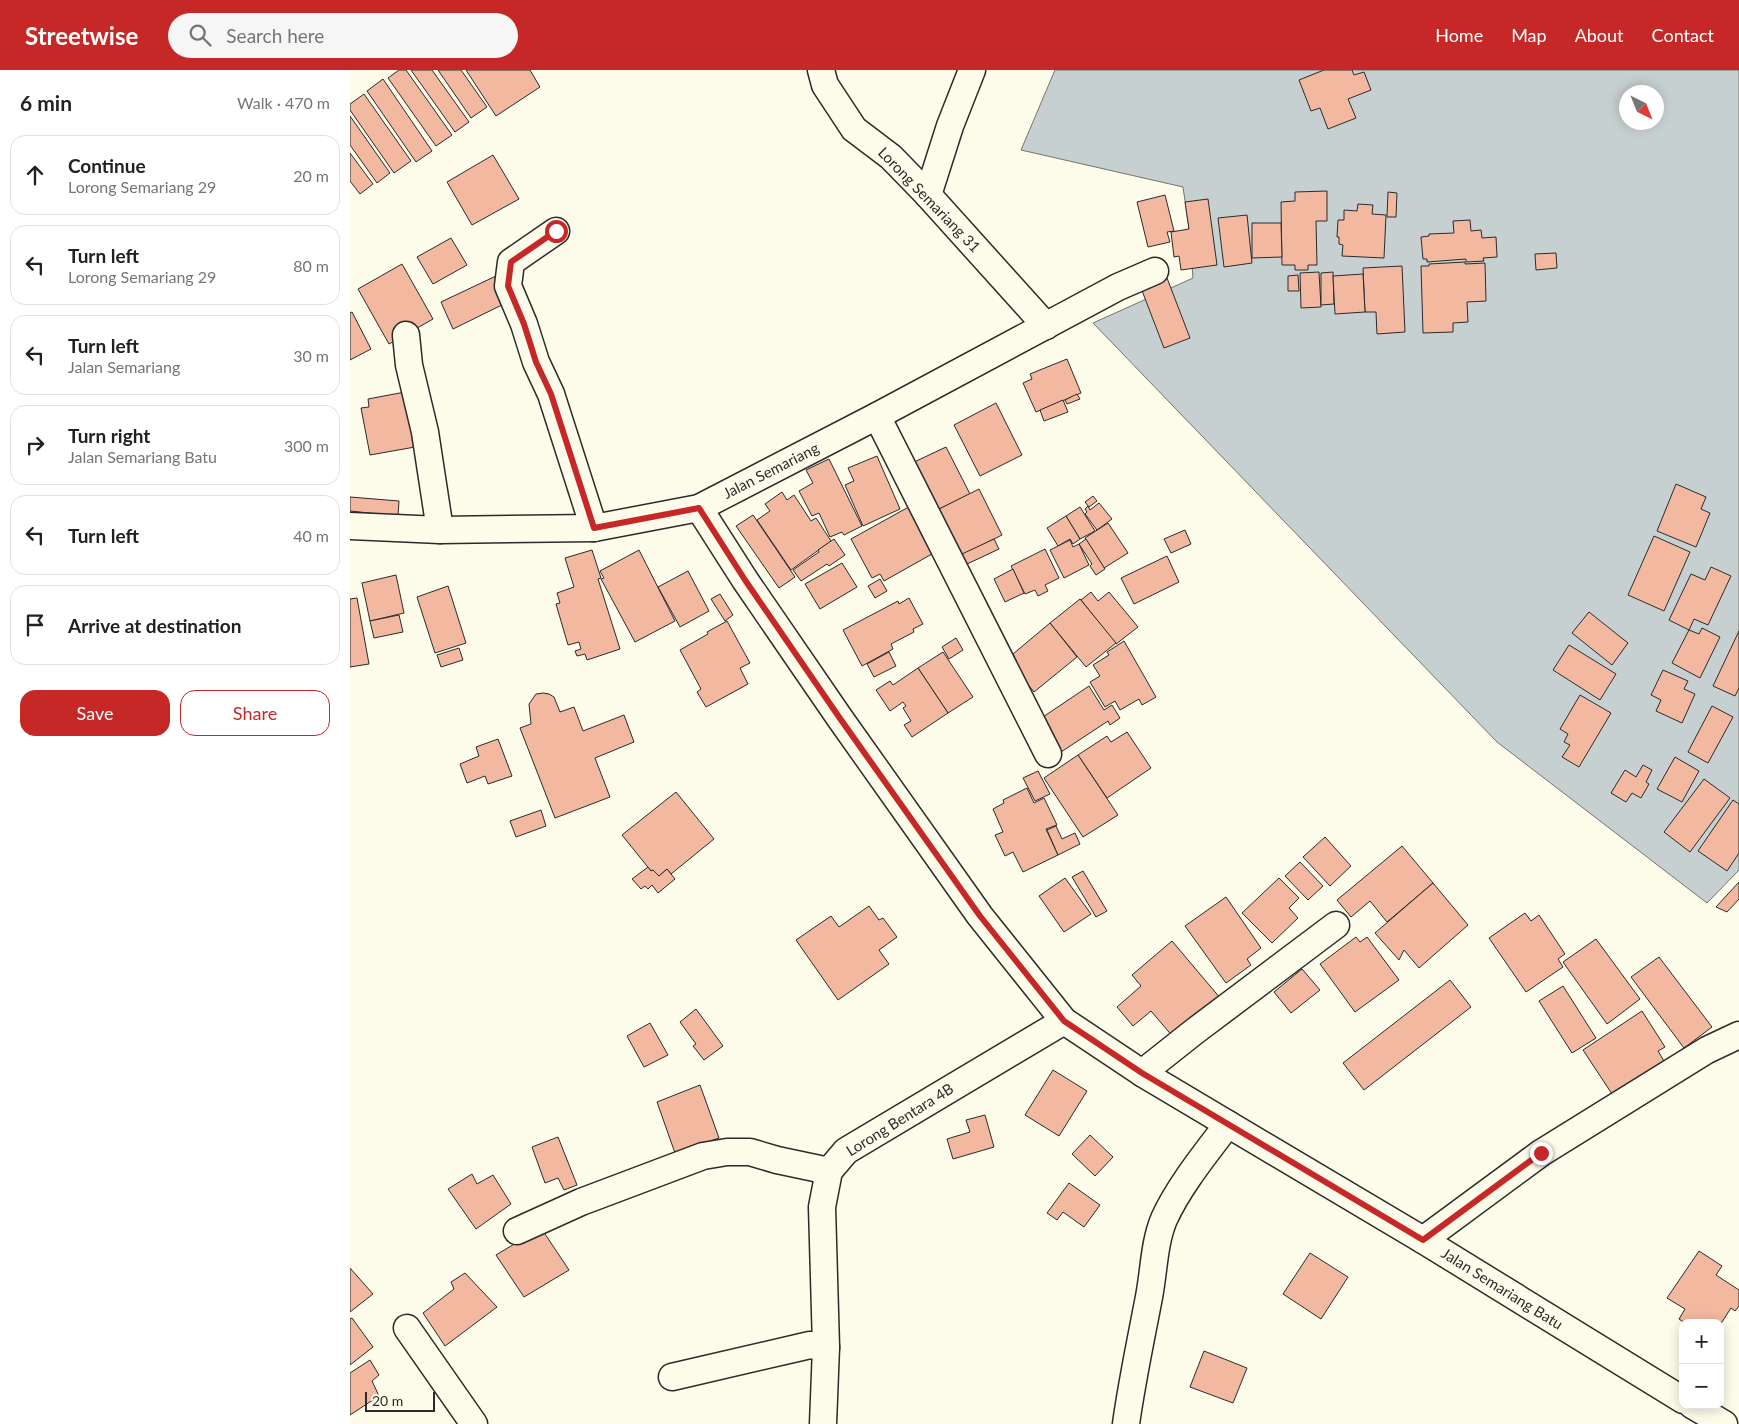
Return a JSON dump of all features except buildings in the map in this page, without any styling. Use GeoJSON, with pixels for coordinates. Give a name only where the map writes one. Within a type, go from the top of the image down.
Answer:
{"type":"FeatureCollection","features":[{"type":"Feature","properties":{"kind":"street","name":"Lorong Semariang 31"},"geometry":{"type":"LineString","coordinates":[[821,70],[825,85],[854,129],[891,157],[928,195],[1046,326]]}},
{"type":"Feature","properties":{"kind":"street"},"geometry":{"type":"LineString","coordinates":[[928,195],[950,126],[972,70]]}},
{"type":"Feature","properties":{"kind":"street"},"geometry":{"type":"LineString","coordinates":[[556,231],[511,262],[508,286],[524,324],[536,362],[551,394],[594,528]]}},
{"type":"Feature","properties":{"kind":"street","name":"Jalan Semariang"},"geometry":{"type":"LineString","coordinates":[[350,526],[440,530],[594,528],[699,508],[877,416],[1118,287],[1155,271]]}},
{"type":"Feature","properties":{"kind":"street"},"geometry":{"type":"LineString","coordinates":[[406,335],[408,365],[425,432],[440,530]]}},
{"type":"Feature","properties":{"kind":"street"},"geometry":{"type":"LineString","coordinates":[[877,416],[1048,754]]}},
{"type":"Feature","properties":{"kind":"street","name":"Jalan Semariang Batu"},"geometry":{"type":"LineString","coordinates":[[699,508],[745,580],[839,717],[974,908],[1064,1021],[1142,1073],[1423,1240],[1679,1398]]}},
{"type":"Feature","properties":{"kind":"street"},"geometry":{"type":"LineString","coordinates":[[1142,1073],[1336,925]]}},
{"type":"Feature","properties":{"kind":"street","name":"Lorong Bentara 4B"},"geometry":{"type":"LineString","coordinates":[[823,1424],[826,1347],[822,1207],[829,1171],[846,1150],[1064,1021]]}},
{"type":"Feature","properties":{"kind":"street"},"geometry":{"type":"LineString","coordinates":[[1423,1240],[1541,1153],[1706,1050],[1739,1036]]}},
{"type":"Feature","properties":{"kind":"street"},"geometry":{"type":"LineString","coordinates":[[1126,1424],[1133,1378],[1150,1296],[1156,1249],[1164,1219],[1183,1186],[1228,1124]]}},
{"type":"Feature","properties":{"kind":"street"},"geometry":{"type":"LineString","coordinates":[[518,1231],[581,1202],[703,1156],[727,1152],[750,1152],[829,1171]]}},
{"type":"Feature","properties":{"kind":"street"},"geometry":{"type":"LineString","coordinates":[[407,1328],[474,1424]]}},
{"type":"Feature","properties":{"kind":"street"},"geometry":{"type":"LineString","coordinates":[[672,1377],[810,1345],[826,1347]]}},
{"type":"Feature","properties":{"kind":"street"},"geometry":{"type":"LineString","coordinates":[[1699,1409],[1724,1424]]}},
{"type":"Feature","properties":{"kind":"shaded area"},"geometry":{"type":"Polygon","coordinates":[[[1055,70],[1739,70],[1739,870],[1707,903],[1497,742],[1093,323],[1193,278],[1183,187],[1021,150],[1055,70]]]}},
{"type":"Feature","properties":{"kind":"route"},"geometry":{"type":"LineString","coordinates":[[556,231],[511,262],[508,286],[524,324],[536,362],[551,394],[594,528],[699,508],[745,580],[839,717],[980,916],[1064,1021],[1142,1073],[1423,1240],[1541,1153]]}}]}
